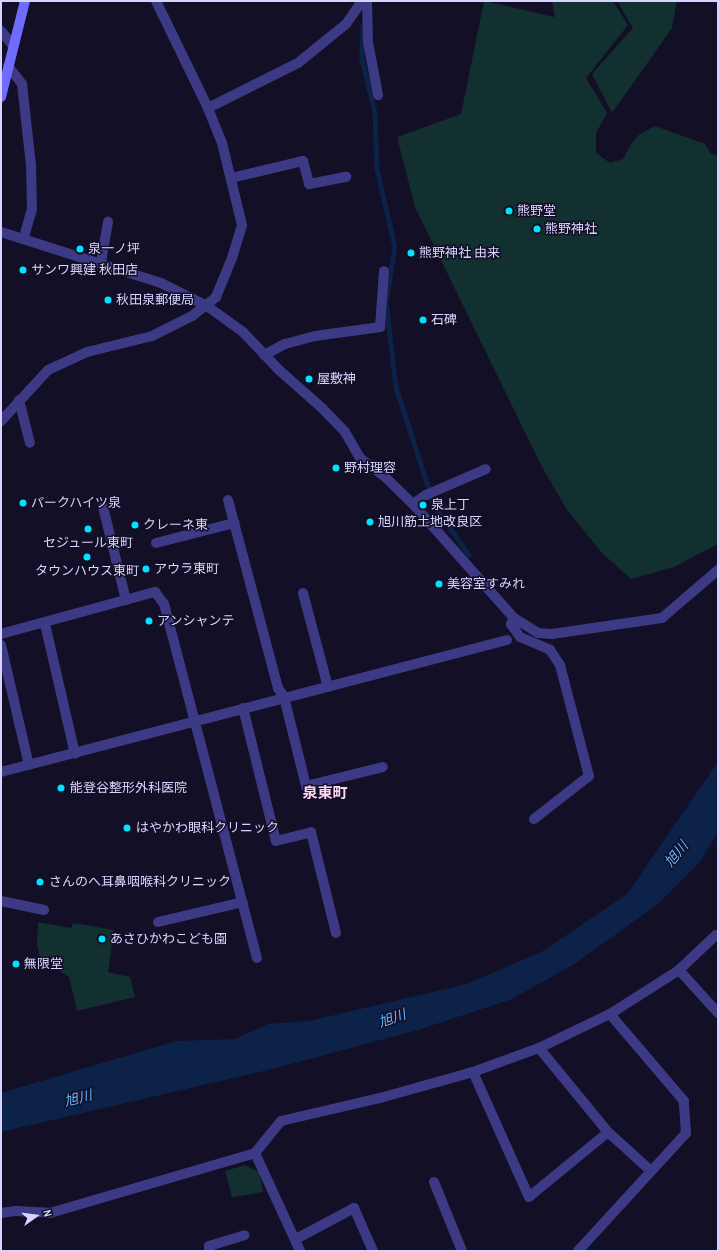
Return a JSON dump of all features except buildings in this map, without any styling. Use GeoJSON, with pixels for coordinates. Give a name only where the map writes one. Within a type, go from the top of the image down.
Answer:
{"type":"FeatureCollection","features":[{"type":"Feature","properties":{"kind":"street"},"geometry":{"type":"LineString","coordinates":[[1,97],[25,1]]}},
{"type":"Feature","properties":{"kind":"street"},"geometry":{"type":"LineString","coordinates":[[1,421],[48,370],[88,352],[152,336],[192,316],[207,306],[216,297],[242,225],[222,143],[208,108],[156,1]]}},
{"type":"Feature","properties":{"kind":"street"},"geometry":{"type":"LineString","coordinates":[[208,108],[298,63],[346,24],[362,1]]}},
{"type":"Feature","properties":{"kind":"street"},"geometry":{"type":"LineString","coordinates":[[367,1],[368,42],[378,95]]}},
{"type":"Feature","properties":{"kind":"street"},"geometry":{"type":"LineString","coordinates":[[1,31],[13,46]]}},
{"type":"Feature","properties":{"kind":"street"},"geometry":{"type":"LineString","coordinates":[[8,66],[22,84],[31,165],[32,209],[24,237]]}},
{"type":"Feature","properties":{"kind":"street"},"geometry":{"type":"LineString","coordinates":[[231,178],[303,161],[309,184],[346,177]]}},
{"type":"Feature","properties":{"kind":"street"},"geometry":{"type":"LineString","coordinates":[[101,262],[108,222]]}},
{"type":"Feature","properties":{"kind":"street"},"geometry":{"type":"LineString","coordinates":[[1,232],[24,237],[161,283],[207,306],[243,332],[264,355],[322,408],[344,432],[360,458],[384,476],[413,504],[514,618],[538,633],[552,634],[662,618],[718,570]]}},
{"type":"Feature","properties":{"kind":"street"},"geometry":{"type":"LineString","coordinates":[[264,355],[285,344],[315,336],[380,327],[384,272]]}},
{"type":"Feature","properties":{"kind":"street"},"geometry":{"type":"LineString","coordinates":[[19,400],[30,443]]}},
{"type":"Feature","properties":{"kind":"street"},"geometry":{"type":"LineString","coordinates":[[413,504],[429,494],[486,469]]}},
{"type":"Feature","properties":{"kind":"street"},"geometry":{"type":"LineString","coordinates":[[228,500],[278,688],[284,697],[306,786],[383,767]]}},
{"type":"Feature","properties":{"kind":"street"},"geometry":{"type":"LineString","coordinates":[[103,507],[126,600]]}},
{"type":"Feature","properties":{"kind":"street"},"geometry":{"type":"LineString","coordinates":[[156,543],[234,523]]}},
{"type":"Feature","properties":{"kind":"street"},"geometry":{"type":"LineString","coordinates":[[1,634],[45,624],[154,592],[164,604],[196,721],[257,958]]}},
{"type":"Feature","properties":{"kind":"street"},"geometry":{"type":"LineString","coordinates":[[303,592],[328,687]]}},
{"type":"Feature","properties":{"kind":"street"},"geometry":{"type":"LineString","coordinates":[[514,618],[511,624],[520,637],[550,650],[560,665],[589,776],[534,819]]}},
{"type":"Feature","properties":{"kind":"street"},"geometry":{"type":"LineString","coordinates":[[45,624],[75,754]]}},
{"type":"Feature","properties":{"kind":"street"},"geometry":{"type":"LineString","coordinates":[[1,772],[75,754],[284,697],[328,687],[507,640]]}},
{"type":"Feature","properties":{"kind":"street"},"geometry":{"type":"LineString","coordinates":[[1,645],[29,765]]}},
{"type":"Feature","properties":{"kind":"street"},"geometry":{"type":"LineString","coordinates":[[243,708],[276,841],[311,832],[336,933]]}},
{"type":"Feature","properties":{"kind":"street"},"geometry":{"type":"LineString","coordinates":[[1,901],[44,910]]}},
{"type":"Feature","properties":{"kind":"street"},"geometry":{"type":"LineString","coordinates":[[158,922],[243,902]]}},
{"type":"Feature","properties":{"kind":"street"},"geometry":{"type":"LineString","coordinates":[[1,1213],[16,1211],[50,1213],[255,1153],[281,1121],[380,1098],[473,1072],[538,1048],[610,1014],[679,970],[716,935]]}},
{"type":"Feature","properties":{"kind":"street"},"geometry":{"type":"LineString","coordinates":[[679,970],[718,1013]]}},
{"type":"Feature","properties":{"kind":"street"},"geometry":{"type":"LineString","coordinates":[[578,1251],[686,1133],[684,1101],[610,1014]]}},
{"type":"Feature","properties":{"kind":"street"},"geometry":{"type":"LineString","coordinates":[[538,1048],[608,1132],[651,1171]]}},
{"type":"Feature","properties":{"kind":"street"},"geometry":{"type":"LineString","coordinates":[[473,1072],[529,1196],[608,1132]]}},
{"type":"Feature","properties":{"kind":"street"},"geometry":{"type":"LineString","coordinates":[[255,1153],[296,1238],[300,1251]]}},
{"type":"Feature","properties":{"kind":"street"},"geometry":{"type":"LineString","coordinates":[[434,1182],[462,1251]]}},
{"type":"Feature","properties":{"kind":"street"},"geometry":{"type":"LineString","coordinates":[[296,1238],[354,1208],[373,1251]]}},
{"type":"Feature","properties":{"kind":"street"},"geometry":{"type":"LineString","coordinates":[[209,1251],[209,1246],[244,1234]]}},
{"type":"Feature","properties":{"kind":"green space"},"geometry":{"type":"Polygon","coordinates":[[[484,1],[555,17],[552,1],[613,1],[628,25],[586,78],[607,113],[596,133],[596,153],[610,163],[623,159],[632,142],[640,134],[655,126],[705,144],[711,154],[718,156],[718,544],[674,567],[631,579],[602,553],[567,510],[542,467],[415,207],[397,137],[461,114],[484,1]]]}},
{"type":"Feature","properties":{"kind":"green space"},"geometry":{"type":"Polygon","coordinates":[[[617,1],[677,1],[672,28],[612,113],[592,74],[633,28],[617,1]]]}},
{"type":"Feature","properties":{"kind":"green space"},"geometry":{"type":"Polygon","coordinates":[[[38,922],[71,928],[73,923],[114,930],[108,972],[130,977],[135,997],[77,1011],[69,977],[40,958],[37,945],[38,922]]]}},
{"type":"Feature","properties":{"kind":"green space"},"geometry":{"type":"Polygon","coordinates":[[[245,1165],[259,1172],[263,1192],[232,1197],[225,1171],[245,1165]]]}},
{"type":"Feature","properties":{"kind":"water","name":"旭川"},"geometry":{"type":"Polygon","coordinates":[[[718,762],[718,831],[700,862],[658,904],[576,963],[512,999],[418,1030],[272,1069],[1,1132],[1,1093],[176,1041],[235,1039],[268,1024],[309,1021],[467,984],[543,951],[627,894],[718,762]]]}},
{"type":"Feature","properties":{"kind":"waterway"},"geometry":{"type":"LineString","coordinates":[[363,26],[362,59],[375,113],[377,169],[395,247],[386,302],[396,387],[434,505],[469,555]]}},
{"type":"Feature","properties":{"kind":"place","name":"熊野堂"},"geometry":{"type":"Point","coordinates":[509,211]}},
{"type":"Feature","properties":{"kind":"place","name":"熊野神社"},"geometry":{"type":"Point","coordinates":[537,229]}},
{"type":"Feature","properties":{"kind":"place","name":"泉一ノ坪"},"geometry":{"type":"Point","coordinates":[80,249]}},
{"type":"Feature","properties":{"kind":"place","name":"熊野神社 由来"},"geometry":{"type":"Point","coordinates":[411,253]}},
{"type":"Feature","properties":{"kind":"place","name":"サンワ興建 秋田店"},"geometry":{"type":"Point","coordinates":[23,270]}},
{"type":"Feature","properties":{"kind":"place","name":"秋田泉郵便局"},"geometry":{"type":"Point","coordinates":[108,300]}},
{"type":"Feature","properties":{"kind":"place","name":"石碑"},"geometry":{"type":"Point","coordinates":[423,320]}},
{"type":"Feature","properties":{"kind":"place","name":"屋敷神"},"geometry":{"type":"Point","coordinates":[309,379]}},
{"type":"Feature","properties":{"kind":"place","name":"野村理容"},"geometry":{"type":"Point","coordinates":[336,468]}},
{"type":"Feature","properties":{"kind":"place","name":"パークハイツ泉"},"geometry":{"type":"Point","coordinates":[23,503]}},
{"type":"Feature","properties":{"kind":"place","name":"泉上丁"},"geometry":{"type":"Point","coordinates":[423,505]}},
{"type":"Feature","properties":{"kind":"place","name":"旭川筋土地改良区"},"geometry":{"type":"Point","coordinates":[370,522]}},
{"type":"Feature","properties":{"kind":"place","name":"クレーネ東"},"geometry":{"type":"Point","coordinates":[135,525]}},
{"type":"Feature","properties":{"kind":"place","name":"セジュール東町"},"geometry":{"type":"Point","coordinates":[88,529]}},
{"type":"Feature","properties":{"kind":"place","name":"タウンハウス東町"},"geometry":{"type":"Point","coordinates":[87,557]}},
{"type":"Feature","properties":{"kind":"place","name":"アウラ東町"},"geometry":{"type":"Point","coordinates":[146,569]}},
{"type":"Feature","properties":{"kind":"place","name":"美容室すみれ"},"geometry":{"type":"Point","coordinates":[439,584]}},
{"type":"Feature","properties":{"kind":"place","name":"アンシャンテ"},"geometry":{"type":"Point","coordinates":[149,621]}},
{"type":"Feature","properties":{"kind":"place","name":"能登谷整形外科医院"},"geometry":{"type":"Point","coordinates":[61,788]}},
{"type":"Feature","properties":{"kind":"place","name":"はやかわ眼科クリニック"},"geometry":{"type":"Point","coordinates":[127,828]}},
{"type":"Feature","properties":{"kind":"place","name":"さんのへ耳鼻咽喉科クリニック"},"geometry":{"type":"Point","coordinates":[40,882]}},
{"type":"Feature","properties":{"kind":"place","name":"あさひかわこども園"},"geometry":{"type":"Point","coordinates":[102,939]}},
{"type":"Feature","properties":{"kind":"place","name":"無限堂"},"geometry":{"type":"Point","coordinates":[16,964]}},
{"type":"Feature","properties":{"kind":"district","name":"泉東町"},"geometry":{"type":"Point","coordinates":[325,793]}}]}
